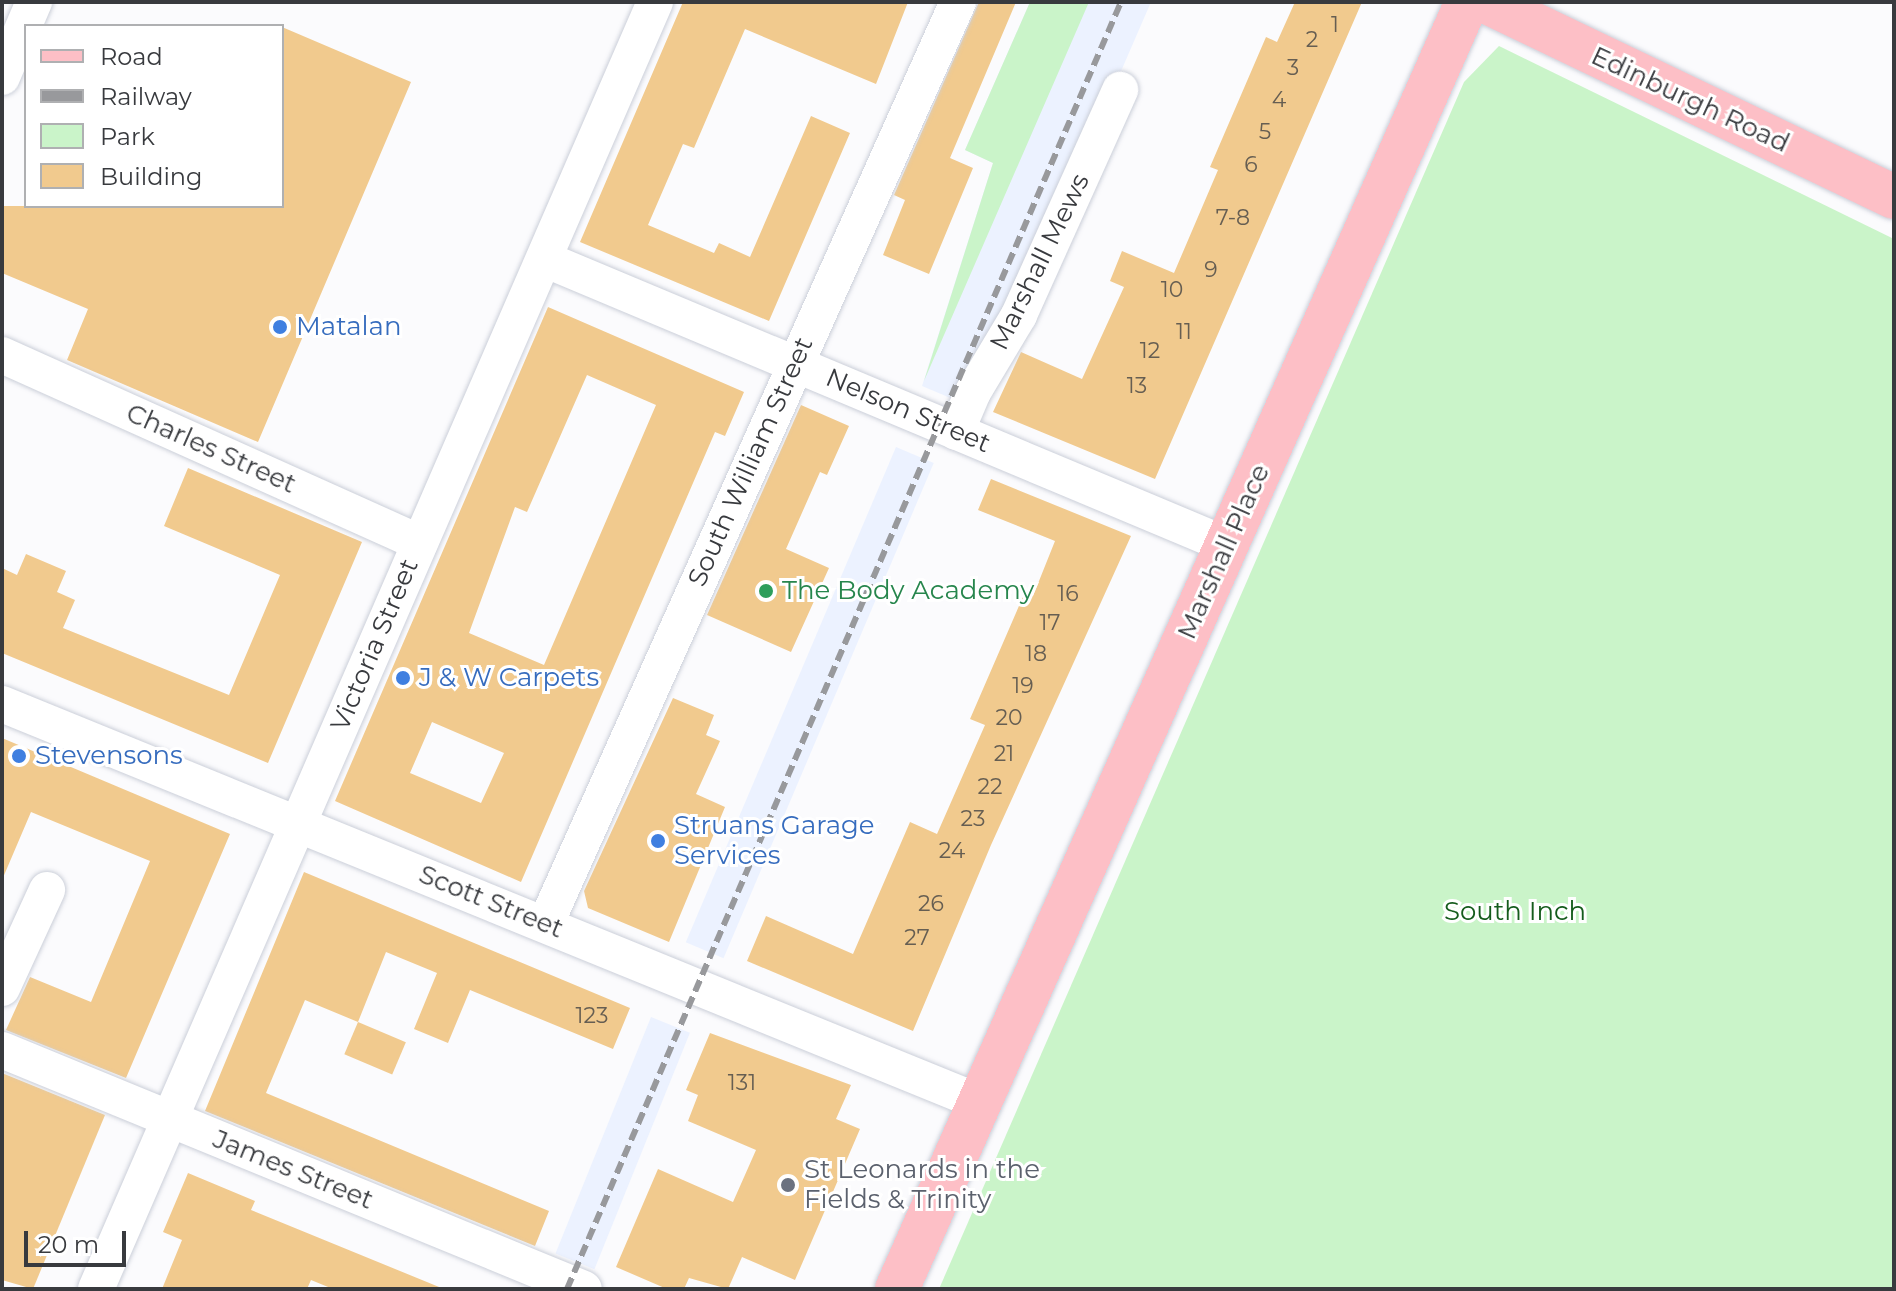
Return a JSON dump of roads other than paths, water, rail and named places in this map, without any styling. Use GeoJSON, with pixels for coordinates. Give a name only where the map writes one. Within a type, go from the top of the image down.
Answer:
{"type":"FeatureCollection","features":[{"type":"Feature","properties":{"kind":"main road","name":"Marshall Place"},"geometry":{"type":"LineString","coordinates":[[897,1289],[1467,2]]}},
{"type":"Feature","properties":{"kind":"main road","name":"Edinburgh Road"},"geometry":{"type":"LineString","coordinates":[[1487,2],[1894,197]]}},
{"type":"Feature","properties":{"kind":"street","name":"Victoria Street"},"geometry":{"type":"LineString","coordinates":[[96,1289],[655,2]]}},
{"type":"Feature","properties":{"kind":"street","name":"South William Street"},"geometry":{"type":"LineString","coordinates":[[546,923],[958,2]]}},
{"type":"Feature","properties":{"kind":"street"},"geometry":{"type":"LineString","coordinates":[[2,77],[19,18]]}},
{"type":"Feature","properties":{"kind":"street","name":"Marshall Mews"},"geometry":{"type":"LineString","coordinates":[[956,432],[973,392],[1019,315],[1120,90]]}},
{"type":"Feature","properties":{"kind":"street","name":"Nelson Street"},"geometry":{"type":"LineString","coordinates":[[544,259],[1227,545]]}},
{"type":"Feature","properties":{"kind":"street","name":"Charles Street"},"geometry":{"type":"LineString","coordinates":[[2,355],[420,543]]}},
{"type":"Feature","properties":{"kind":"street","name":"Scott Street"},"geometry":{"type":"LineString","coordinates":[[2,704],[546,923],[979,1102]]}},
{"type":"Feature","properties":{"kind":"street"},"geometry":{"type":"LineString","coordinates":[[2,988],[47,890]]}},
{"type":"Feature","properties":{"kind":"street","name":"James Street"},"geometry":{"type":"LineString","coordinates":[[2,1050],[584,1289]]}},
{"type":"Feature","properties":{"kind":"railway"},"geometry":{"type":"LineString","coordinates":[[567,1289],[1121,2]]}},
{"type":"Feature","properties":{"kind":"place","name":"Matalan"},"geometry":{"type":"Point","coordinates":[280,327]}},
{"type":"Feature","properties":{"kind":"place","name":"The Body Academy"},"geometry":{"type":"Point","coordinates":[766,591]}},
{"type":"Feature","properties":{"kind":"place","name":"J & W Carpets"},"geometry":{"type":"Point","coordinates":[403,678]}},
{"type":"Feature","properties":{"kind":"place","name":"Stevensons"},"geometry":{"type":"Point","coordinates":[19,756]}},
{"type":"Feature","properties":{"kind":"place","name":"Struans Garage Services"},"geometry":{"type":"Point","coordinates":[658,841]}},
{"type":"Feature","properties":{"kind":"place","name":"St Leonards in the Fields & Trinity"},"geometry":{"type":"Point","coordinates":[788,1185]}},
{"type":"Feature","properties":{"kind":"park label","name":"South Inch"},"geometry":{"type":"Point","coordinates":[1515,912]}}]}
